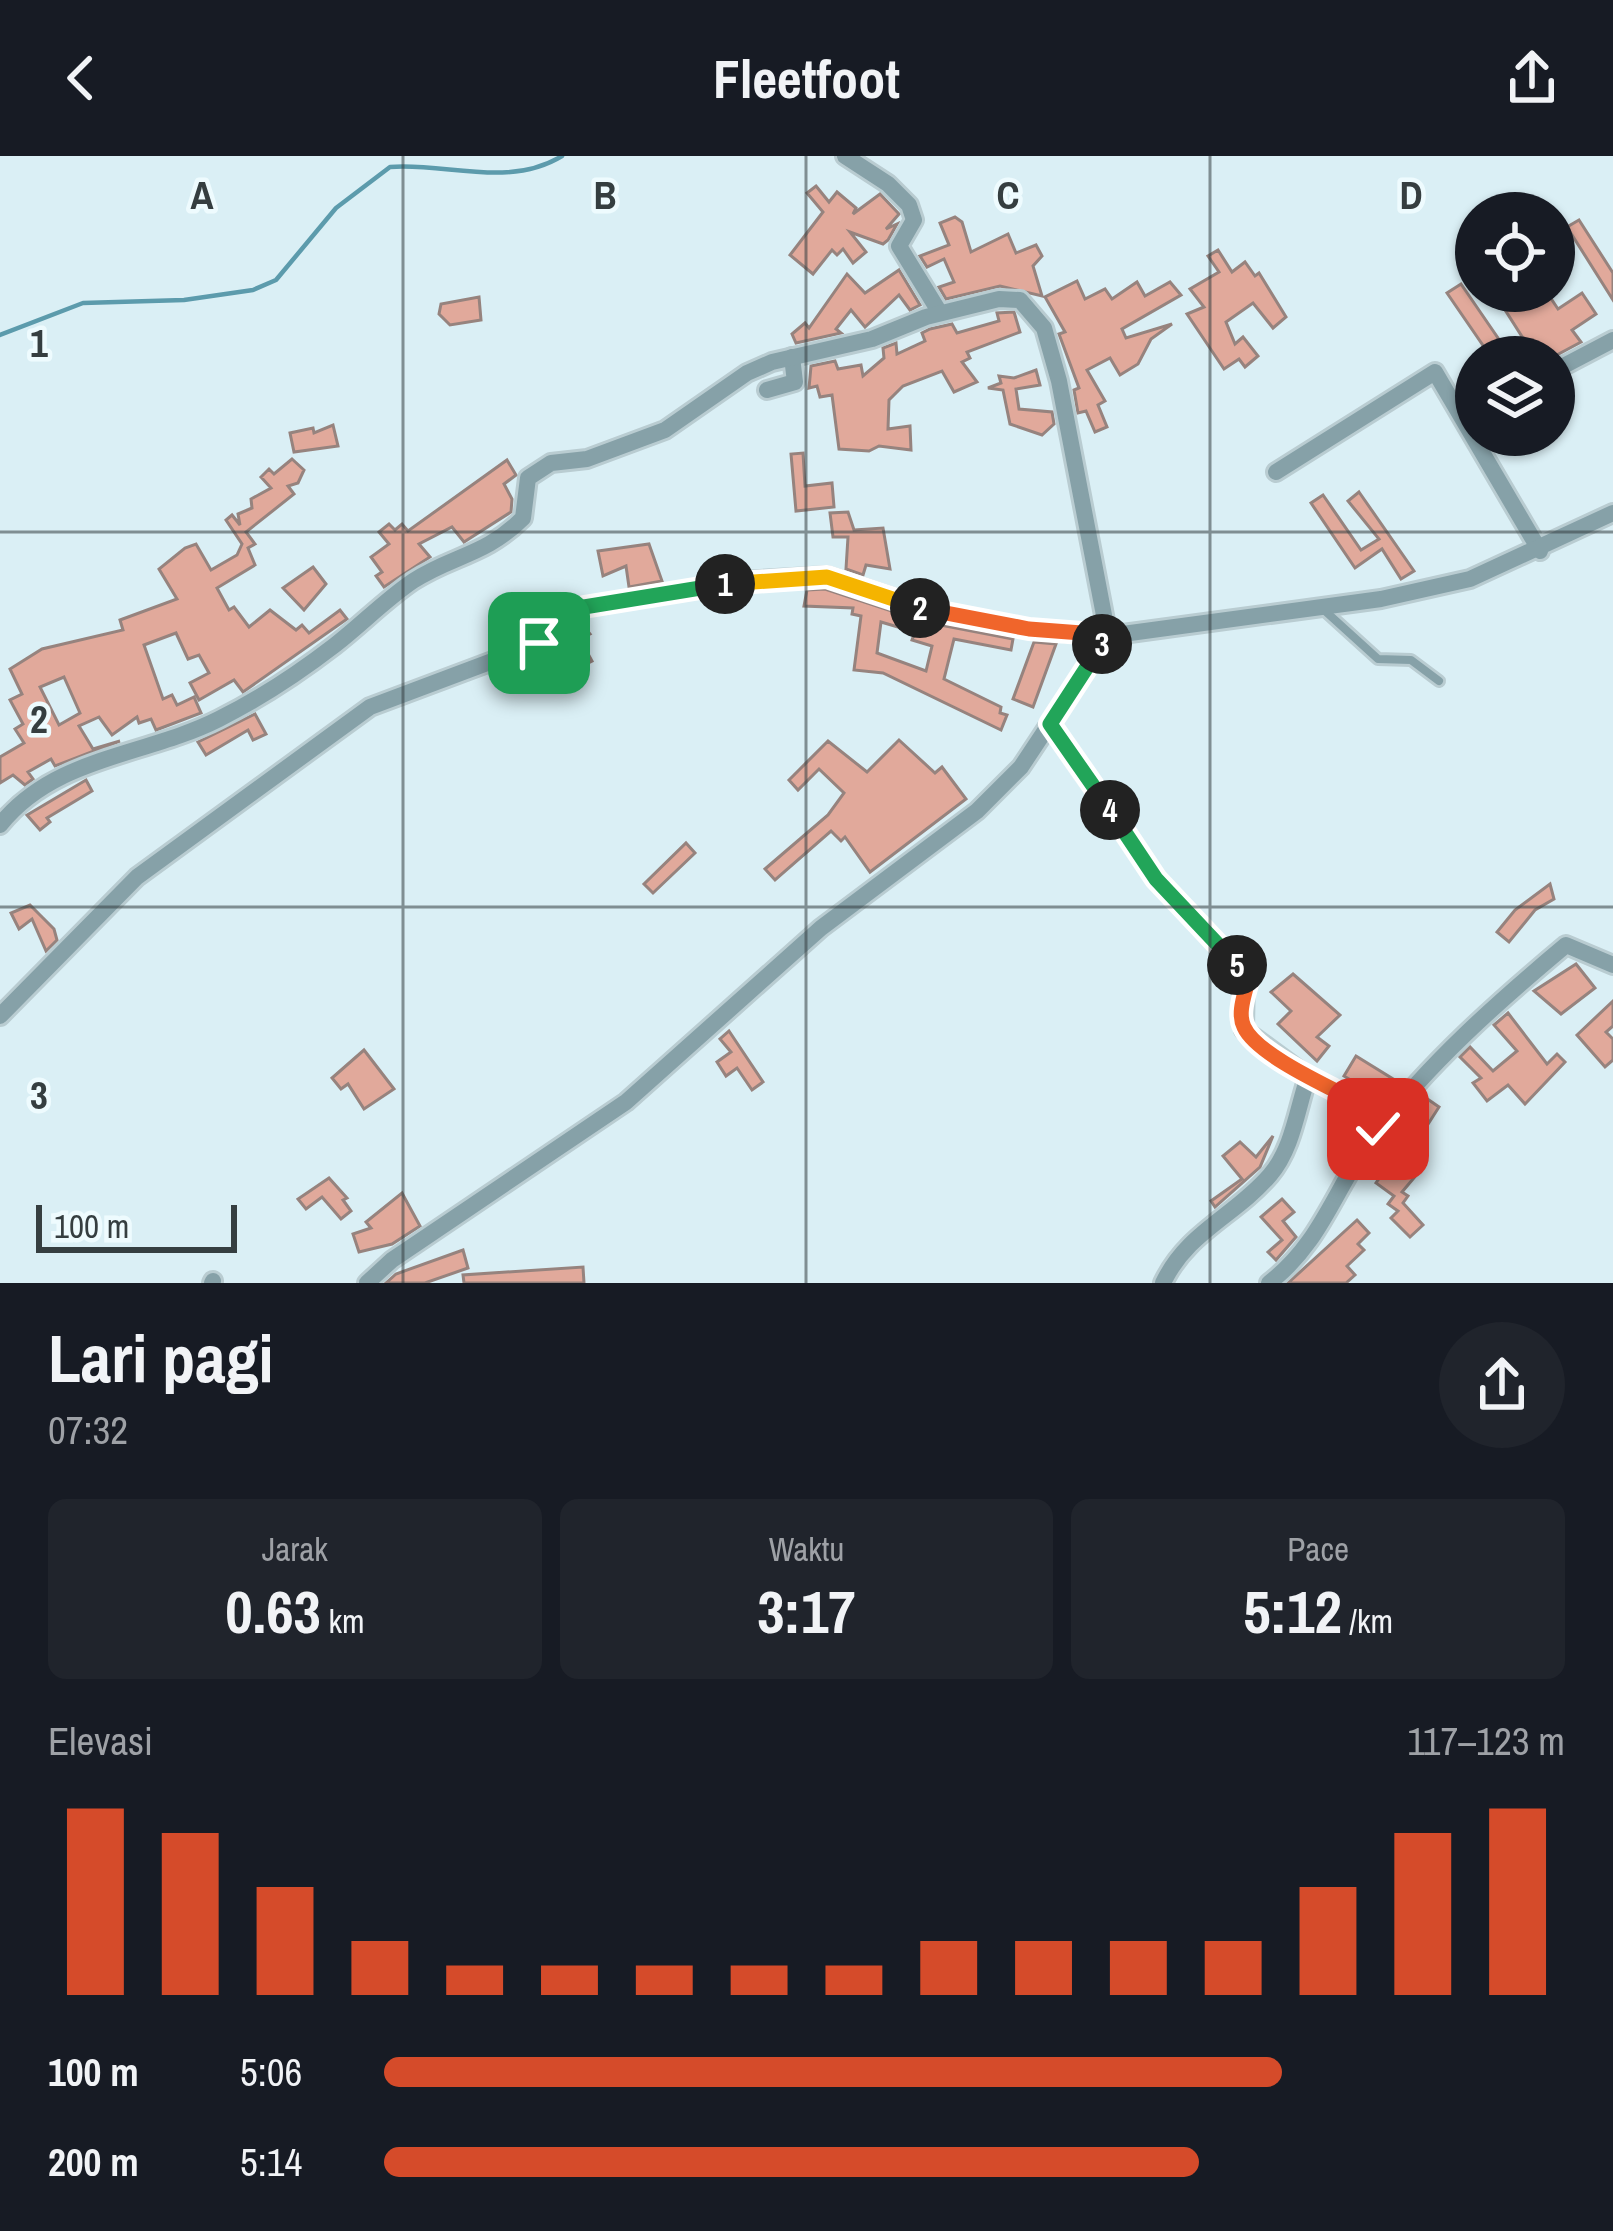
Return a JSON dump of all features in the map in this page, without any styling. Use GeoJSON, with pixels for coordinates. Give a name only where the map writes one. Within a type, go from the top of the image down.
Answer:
{"type":"FeatureCollection","features":[{"type":"Feature","properties":{"kind":"street"},"geometry":{"type":"LineString","coordinates":[[845,156],[909,205],[914,220],[899,246],[940,314]]}},
{"type":"Feature","properties":{"kind":"street"},"geometry":{"type":"LineString","coordinates":[[0,825],[29,795],[60,777],[220,718],[334,646],[419,577],[489,545],[524,518],[528,478],[536,469],[587,459],[665,430],[747,373],[792,357],[1013,298],[1030,307],[1044,328],[1080,470],[1108,635],[1050,724],[1021,766],[977,811],[821,928],[626,1102],[392,1260],[368,1283]]}},
{"type":"Feature","properties":{"kind":"street"},"geometry":{"type":"LineString","coordinates":[[1575,360],[1613,340]]}},
{"type":"Feature","properties":{"kind":"street"},"geometry":{"type":"LineString","coordinates":[[767,390],[795,382],[792,357]]}},
{"type":"Feature","properties":{"kind":"street"},"geometry":{"type":"LineString","coordinates":[[1276,472],[1435,372],[1455,395]]}},
{"type":"Feature","properties":{"kind":"street"},"geometry":{"type":"LineString","coordinates":[[1492,456],[1540,551]]}},
{"type":"Feature","properties":{"kind":"street"},"geometry":{"type":"LineString","coordinates":[[0,1016],[137,877],[370,707],[535,645],[584,607],[742,581],[827,577],[929,610],[1029,629],[1108,635],[1381,599],[1470,580],[1613,513]]}},
{"type":"Feature","properties":{"kind":"street"},"geometry":{"type":"LineString","coordinates":[[1050,724],[1156,879],[1245,974],[1244,1030],[1308,1077],[1389,1118]]}},
{"type":"Feature","properties":{"kind":"street"},"geometry":{"type":"LineString","coordinates":[[1269,1283],[1316,1239],[1357,1158],[1389,1118],[1478,1023],[1566,945],[1613,965]]}},
{"type":"Feature","properties":{"kind":"street"},"geometry":{"type":"LineString","coordinates":[[1163,1283],[1192,1238],[1254,1191],[1280,1161],[1308,1077]]}},
{"type":"Feature","properties":{"kind":"lane"},"geometry":{"type":"LineString","coordinates":[[1318,604],[1378,659],[1411,660],[1439,682]]}},
{"type":"Feature","properties":{"kind":"building"},"geometry":{"type":"Polygon","coordinates":[[[816,186],[829,202],[837,192],[856,208],[853,214],[880,194],[899,214],[886,229],[897,224],[888,240],[883,244],[850,232],[866,252],[853,263],[843,249],[837,255],[832,250],[813,274],[790,255],[823,212],[807,193],[816,186]]]}},
{"type":"Feature","properties":{"kind":"building"},"geometry":{"type":"Polygon","coordinates":[[[955,217],[962,222],[971,252],[1008,234],[1016,253],[1036,245],[1042,256],[1033,266],[1042,296],[1000,286],[946,299],[939,287],[954,282],[944,259],[927,267],[920,256],[949,245],[940,223],[955,217]]]}},
{"type":"Feature","properties":{"kind":"building"},"geometry":{"type":"Polygon","coordinates":[[[1579,220],[1613,273],[1613,300],[1575,240],[1579,220]]]}},
{"type":"Feature","properties":{"kind":"building"},"geometry":{"type":"Polygon","coordinates":[[[1218,250],[1232,272],[1245,262],[1255,276],[1259,273],[1286,317],[1273,328],[1253,303],[1226,322],[1235,344],[1243,337],[1258,356],[1245,367],[1239,359],[1224,369],[1187,314],[1204,307],[1190,289],[1219,272],[1208,256],[1218,250]]]}},
{"type":"Feature","properties":{"kind":"building"},"geometry":{"type":"Polygon","coordinates":[[[899,270],[920,305],[910,310],[899,295],[865,327],[851,310],[836,329],[841,333],[796,343],[792,334],[805,323],[809,328],[847,274],[865,293],[899,270]]]}},
{"type":"Feature","properties":{"kind":"building"},"geometry":{"type":"Polygon","coordinates":[[[1077,281],[1085,299],[1105,289],[1112,299],[1137,282],[1145,296],[1170,282],[1181,295],[1122,329],[1126,338],[1172,324],[1151,339],[1138,364],[1120,375],[1110,358],[1087,370],[1105,401],[1098,405],[1107,427],[1095,432],[1086,411],[1078,413],[1074,390],[1079,388],[1059,334],[1065,332],[1045,297],[1077,281]]]}},
{"type":"Feature","properties":{"kind":"building"},"geometry":{"type":"Polygon","coordinates":[[[1582,293],[1596,314],[1572,330],[1581,342],[1575,345],[1575,336],[1522,336],[1506,312],[1575,312],[1575,298],[1582,293]]]}},
{"type":"Feature","properties":{"kind":"building"},"geometry":{"type":"Polygon","coordinates":[[[479,297],[481,320],[450,325],[439,314],[441,304],[479,297]]]}},
{"type":"Feature","properties":{"kind":"building"},"geometry":{"type":"Polygon","coordinates":[[[1014,312],[1020,332],[967,352],[970,358],[962,362],[977,382],[954,392],[942,371],[903,386],[889,400],[888,429],[910,426],[911,450],[839,449],[832,395],[820,397],[817,386],[809,388],[811,366],[835,361],[838,369],[861,365],[863,376],[884,358],[883,348],[896,343],[897,354],[925,341],[922,333],[930,329],[952,324],[957,333],[999,321],[997,313],[1014,312]]]}},
{"type":"Feature","properties":{"kind":"building"},"geometry":{"type":"Polygon","coordinates":[[[1460,312],[1480,312],[1497,336],[1477,336],[1460,312]]]}},
{"type":"Feature","properties":{"kind":"building"},"geometry":{"type":"Polygon","coordinates":[[[1036,370],[1040,385],[1016,389],[1019,409],[1052,412],[1054,424],[1042,435],[1010,424],[1003,390],[988,388],[1001,383],[999,376],[1014,378],[1036,370]]]}},
{"type":"Feature","properties":{"kind":"building"},"geometry":{"type":"Polygon","coordinates":[[[333,425],[338,446],[294,452],[290,433],[313,428],[314,433],[333,425]]]}},
{"type":"Feature","properties":{"kind":"building"},"geometry":{"type":"Polygon","coordinates":[[[803,453],[805,486],[832,483],[834,507],[796,511],[791,454],[803,453]]]}},
{"type":"Feature","properties":{"kind":"building"},"geometry":{"type":"Polygon","coordinates":[[[292,459],[304,470],[298,483],[288,486],[294,494],[246,532],[255,544],[248,548],[255,565],[217,588],[229,610],[234,607],[249,627],[270,610],[296,630],[302,625],[309,633],[340,610],[347,619],[243,692],[234,680],[199,700],[190,683],[209,673],[199,655],[188,659],[176,633],[144,645],[163,699],[172,695],[177,705],[194,697],[201,713],[156,730],[151,719],[139,723],[137,717],[112,735],[99,717],[79,726],[93,749],[120,741],[55,766],[51,759],[28,772],[33,779],[25,785],[13,775],[0,783],[0,757],[24,743],[15,729],[23,724],[10,700],[22,694],[10,669],[42,649],[123,630],[120,620],[177,599],[159,569],[185,548],[196,544],[211,570],[237,555],[242,544],[226,520],[232,515],[240,525],[238,514],[252,508],[251,499],[271,488],[261,477],[269,469],[274,474],[292,459]],[[64,677],[40,687],[59,725],[80,713],[64,677]]]}},
{"type":"Feature","properties":{"kind":"building"},"geometry":{"type":"Polygon","coordinates":[[[507,460],[516,475],[504,484],[512,499],[511,512],[464,542],[452,527],[419,544],[430,557],[384,587],[376,576],[382,572],[371,557],[389,544],[379,532],[389,524],[395,530],[402,524],[408,531],[507,460]]]}},
{"type":"Feature","properties":{"kind":"building"},"geometry":{"type":"Polygon","coordinates":[[[1359,492],[1414,571],[1401,579],[1382,549],[1355,568],[1311,503],[1323,495],[1361,550],[1379,539],[1348,501],[1359,492]]]}},
{"type":"Feature","properties":{"kind":"building"},"geometry":{"type":"Polygon","coordinates":[[[848,512],[854,530],[883,528],[890,569],[866,565],[863,575],[846,569],[848,537],[833,537],[830,513],[848,512]]]}},
{"type":"Feature","properties":{"kind":"building"},"geometry":{"type":"Polygon","coordinates":[[[649,544],[662,581],[629,587],[626,566],[603,576],[598,551],[649,544]]]}},
{"type":"Feature","properties":{"kind":"building"},"geometry":{"type":"Polygon","coordinates":[[[313,567],[326,584],[304,610],[283,588],[313,567]]]}},
{"type":"Feature","properties":{"kind":"building"},"geometry":{"type":"Polygon","coordinates":[[[825,589],[925,622],[1013,639],[1011,650],[954,639],[944,679],[1001,707],[1000,713],[1007,715],[1001,730],[883,673],[854,670],[861,616],[852,614],[853,608],[804,606],[807,590],[825,589]],[[881,622],[877,653],[926,671],[932,646],[912,640],[915,632],[881,622]]]}},
{"type":"Feature","properties":{"kind":"building"},"geometry":{"type":"Polygon","coordinates":[[[582,624],[590,634],[580,639],[592,661],[574,670],[559,642],[582,624]]]}},
{"type":"Feature","properties":{"kind":"building"},"geometry":{"type":"Polygon","coordinates":[[[1034,642],[1056,644],[1033,707],[1013,699],[1034,642]]]}},
{"type":"Feature","properties":{"kind":"building"},"geometry":{"type":"Polygon","coordinates":[[[255,714],[266,734],[253,740],[248,730],[206,755],[198,742],[255,714]]]}},
{"type":"Feature","properties":{"kind":"building"},"geometry":{"type":"Polygon","coordinates":[[[899,740],[935,773],[942,767],[966,799],[870,872],[845,837],[841,841],[831,831],[775,880],[765,869],[828,815],[844,793],[819,769],[798,790],[789,780],[828,741],[867,772],[899,740]]]}},
{"type":"Feature","properties":{"kind":"building"},"geometry":{"type":"Polygon","coordinates":[[[86,780],[92,791],[47,818],[50,822],[40,830],[27,815],[86,780]]]}},
{"type":"Feature","properties":{"kind":"building"},"geometry":{"type":"Polygon","coordinates":[[[686,843],[695,853],[653,893],[644,884],[686,843]]]}},
{"type":"Feature","properties":{"kind":"building"},"geometry":{"type":"Polygon","coordinates":[[[1550,884],[1554,899],[1535,910],[1509,942],[1497,932],[1515,910],[1550,884]]]}},
{"type":"Feature","properties":{"kind":"building"},"geometry":{"type":"Polygon","coordinates":[[[30,905],[54,929],[57,940],[46,951],[32,919],[19,929],[11,913],[30,905]]]}},
{"type":"Feature","properties":{"kind":"building"},"geometry":{"type":"Polygon","coordinates":[[[1576,964],[1595,988],[1561,1014],[1534,991],[1576,964]]]}},
{"type":"Feature","properties":{"kind":"building"},"geometry":{"type":"Polygon","coordinates":[[[1293,974],[1340,1015],[1317,1037],[1329,1046],[1317,1061],[1278,1024],[1291,1011],[1271,992],[1293,974]]]}},
{"type":"Feature","properties":{"kind":"building"},"geometry":{"type":"Polygon","coordinates":[[[1613,1001],[1613,1026],[1606,1032],[1613,1039],[1613,1060],[1605,1067],[1577,1035],[1613,1001]]]}},
{"type":"Feature","properties":{"kind":"building"},"geometry":{"type":"Polygon","coordinates":[[[1508,1013],[1547,1064],[1557,1054],[1565,1062],[1525,1104],[1508,1085],[1487,1101],[1473,1083],[1481,1078],[1460,1057],[1470,1047],[1493,1071],[1517,1051],[1494,1025],[1508,1013]]]}},
{"type":"Feature","properties":{"kind":"building"},"geometry":{"type":"Polygon","coordinates":[[[729,1031],[763,1082],[752,1090],[737,1068],[726,1076],[717,1062],[731,1052],[720,1039],[729,1031]]]}},
{"type":"Feature","properties":{"kind":"building"},"geometry":{"type":"Polygon","coordinates":[[[364,1050],[394,1089],[364,1109],[348,1084],[341,1089],[332,1078],[364,1050]]]}},
{"type":"Feature","properties":{"kind":"building"},"geometry":{"type":"Polygon","coordinates":[[[1356,1056],[1398,1082],[1385,1101],[1344,1076],[1356,1056]]]}},
{"type":"Feature","properties":{"kind":"building"},"geometry":{"type":"Polygon","coordinates":[[[1426,1098],[1439,1107],[1409,1154],[1424,1166],[1402,1192],[1408,1196],[1403,1203],[1423,1225],[1410,1237],[1391,1218],[1398,1211],[1388,1204],[1394,1196],[1376,1183],[1380,1177],[1367,1168],[1379,1151],[1386,1156],[1426,1098]]]}},
{"type":"Feature","properties":{"kind":"building"},"geometry":{"type":"Polygon","coordinates":[[[1273,1136],[1260,1167],[1215,1207],[1211,1201],[1242,1179],[1223,1156],[1240,1142],[1256,1157],[1273,1136]]]}},
{"type":"Feature","properties":{"kind":"building"},"geometry":{"type":"Polygon","coordinates":[[[329,1178],[347,1198],[343,1200],[351,1211],[341,1219],[322,1197],[306,1209],[298,1199],[329,1178]]]}},
{"type":"Feature","properties":{"kind":"building"},"geometry":{"type":"Polygon","coordinates":[[[402,1193],[420,1226],[392,1244],[359,1252],[353,1234],[371,1228],[366,1222],[402,1193]]]}},
{"type":"Feature","properties":{"kind":"building"},"geometry":{"type":"Polygon","coordinates":[[[1282,1199],[1294,1212],[1283,1221],[1296,1237],[1276,1260],[1268,1252],[1282,1240],[1261,1217],[1282,1199]]]}},
{"type":"Feature","properties":{"kind":"building"},"geometry":{"type":"Polygon","coordinates":[[[1357,1220],[1369,1233],[1358,1244],[1364,1250],[1347,1266],[1355,1275],[1346,1283],[1288,1283],[1357,1220]]]}},
{"type":"Feature","properties":{"kind":"building"},"geometry":{"type":"Polygon","coordinates":[[[463,1250],[468,1268],[425,1283],[386,1283],[396,1274],[463,1250]]]}},
{"type":"Feature","properties":{"kind":"building"},"geometry":{"type":"Polygon","coordinates":[[[583,1267],[584,1283],[464,1283],[463,1275],[583,1267]]]}},
{"type":"Feature","properties":{"kind":"waterway"},"geometry":{"type":"LineString","coordinates":[[0,335],[83,303],[184,300],[253,290],[276,280],[336,208],[390,167],[498,173],[541,166],[562,156]]}},
{"type":"Feature","properties":{"kind":"route"},"geometry":{"type":"LineString","coordinates":[[539,643],[584,607],[742,581],[827,577],[888,601],[929,610],[1029,629],[1108,635],[1050,724],[1156,879],[1245,974],[1244,1030],[1308,1077],[1389,1118],[1378,1129]]}}]}
